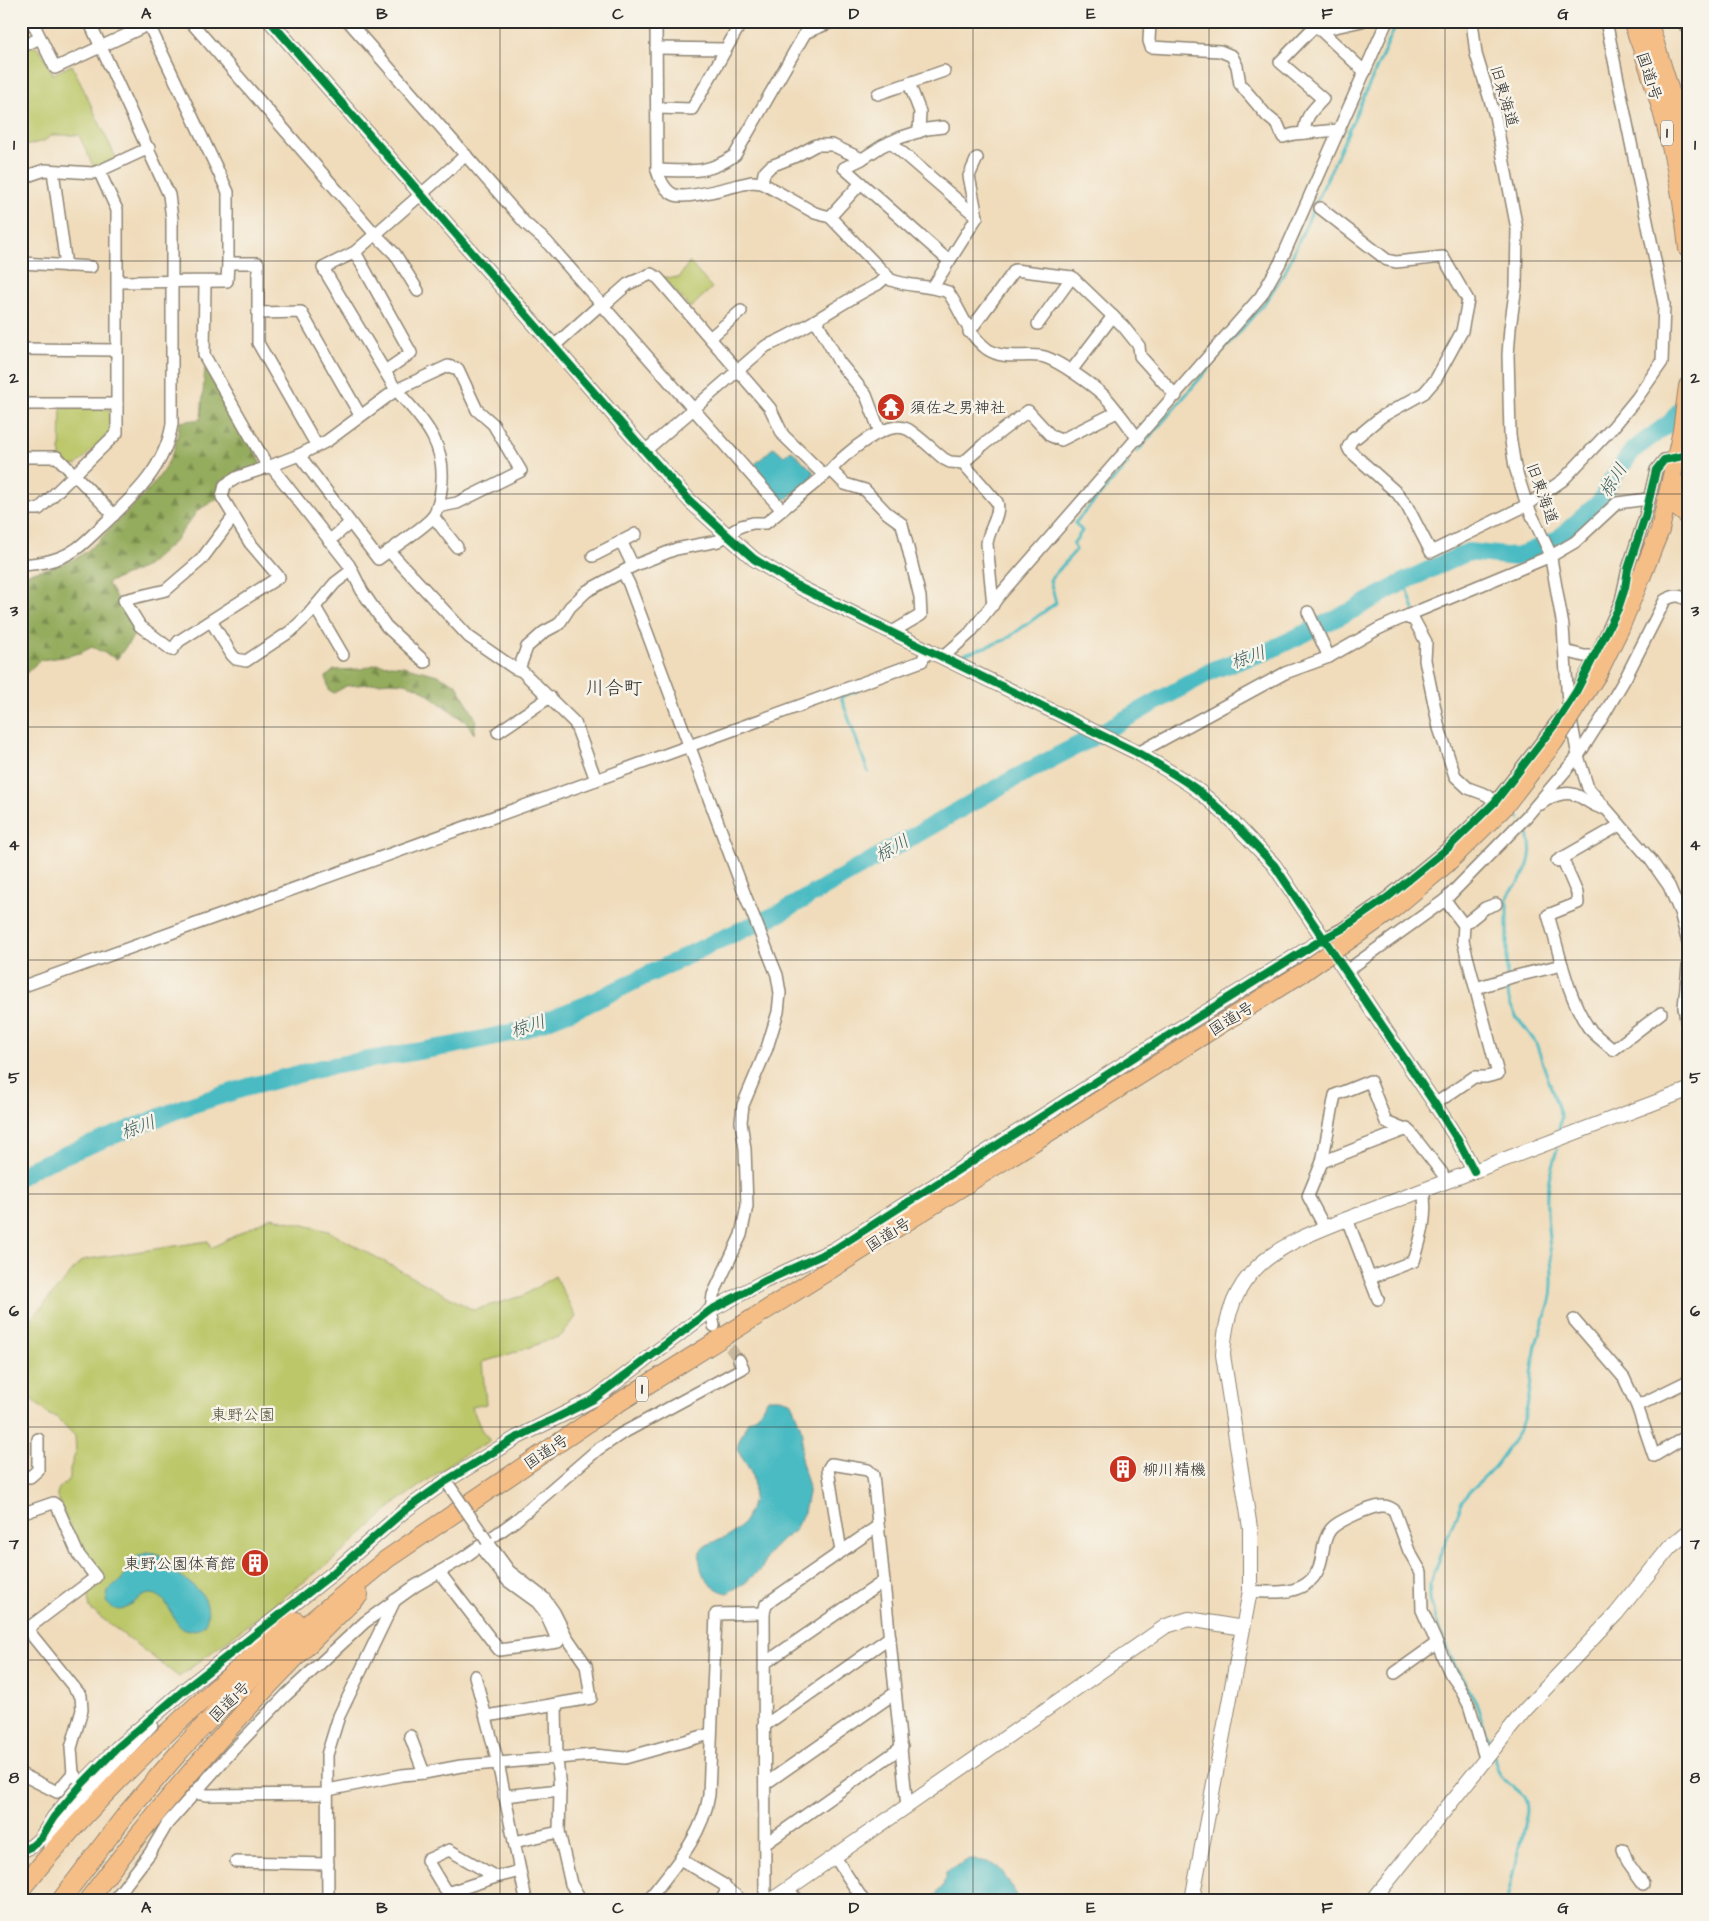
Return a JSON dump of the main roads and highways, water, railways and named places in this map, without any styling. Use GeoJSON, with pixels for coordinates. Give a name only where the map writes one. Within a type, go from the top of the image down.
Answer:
{"type":"FeatureCollection","features":[{"type":"Feature","properties":{"kind":"main road","name":"国道1号"},"geometry":{"type":"LineString","coordinates":[[1632,21],[1663,116],[1680,189],[1688,249]]}},
{"type":"Feature","properties":{"kind":"main road","name":"国道1号"},"geometry":{"type":"LineString","coordinates":[[1648,21],[1688,154]]}},
{"type":"Feature","properties":{"kind":"main road","name":"国道1号"},"geometry":{"type":"LineString","coordinates":[[1660,530],[1682,431],[1688,386]]}},
{"type":"Feature","properties":{"kind":"main road"},"geometry":{"type":"LineString","coordinates":[[1682,431],[1674,505],[1688,516]]}},
{"type":"Feature","properties":{"kind":"main road","name":"国道1号"},"geometry":{"type":"LineString","coordinates":[[60,1900],[127,1813],[181,1750],[271,1659],[358,1581],[422,1534],[607,1410],[1302,973],[1389,912],[1446,864],[1503,808],[1554,742],[1598,673],[1620,628],[1660,530],[1674,505],[1688,458]]}},
{"type":"Feature","properties":{"kind":"main road"},"geometry":{"type":"LineString","coordinates":[[88,1900],[131,1843],[223,1734],[325,1627],[394,1564],[422,1534]]}},
{"type":"Feature","properties":{"kind":"main road"},"geometry":{"type":"LineString","coordinates":[[21,1889],[42,1863],[125,1773],[177,1722],[221,1682],[320,1602],[358,1581]]}},
{"type":"Feature","properties":{"kind":"water"},"geometry":{"type":"Polygon","coordinates":[[[774,447],[784,456],[791,450],[813,471],[813,478],[786,499],[780,499],[752,467],[774,447]]]}},
{"type":"Feature","properties":{"kind":"water"},"geometry":{"type":"Polygon","coordinates":[[[768,1398],[780,1398],[790,1401],[793,1407],[803,1433],[801,1459],[808,1484],[808,1493],[804,1512],[794,1531],[768,1554],[762,1568],[745,1583],[727,1593],[714,1587],[705,1578],[700,1566],[700,1551],[707,1545],[730,1535],[736,1530],[742,1524],[750,1509],[754,1484],[749,1469],[737,1449],[748,1421],[758,1415],[768,1398]]]}},
{"type":"Feature","properties":{"kind":"water"},"geometry":{"type":"Polygon","coordinates":[[[147,1553],[160,1555],[174,1570],[200,1592],[206,1602],[208,1614],[201,1628],[187,1631],[181,1628],[165,1601],[159,1596],[152,1594],[146,1595],[124,1609],[119,1610],[106,1602],[108,1591],[120,1581],[133,1561],[147,1553]]]}},
{"type":"Feature","properties":{"kind":"water"},"geometry":{"type":"Polygon","coordinates":[[[968,1860],[980,1861],[996,1866],[1001,1870],[1020,1900],[931,1900],[943,1886],[946,1873],[968,1860]]]}},
{"type":"Feature","properties":{"kind":"waterway"},"geometry":{"type":"LineString","coordinates":[[1137,452],[1266,301],[1285,272],[1392,34],[1400,21]]}},
{"type":"Feature","properties":{"kind":"waterway","name":"椋川"},"geometry":{"type":"LineString","coordinates":[[21,1176],[35,1167],[185,1107],[248,1087],[326,1067],[455,1045],[519,1031],[586,1005],[717,941],[778,914],[1013,779],[1215,669],[1268,651],[1353,610],[1405,581],[1468,552],[1516,557],[1557,540],[1601,501],[1608,485],[1633,450],[1671,422],[1688,400]]}},
{"type":"Feature","properties":{"kind":"waterway"},"geometry":{"type":"LineString","coordinates":[[965,654],[1005,640],[1056,603],[1050,580],[1076,550],[1073,544],[1082,531],[1075,523],[1128,463]]}},
{"type":"Feature","properties":{"kind":"waterway"},"geometry":{"type":"LineString","coordinates":[[1405,581],[1414,610]]}},
{"type":"Feature","properties":{"kind":"waterway"},"geometry":{"type":"LineString","coordinates":[[861,689],[841,697],[868,772]]}},
{"type":"Feature","properties":{"kind":"waterway"},"geometry":{"type":"LineString","coordinates":[[1510,806],[1520,819]]}},
{"type":"Feature","properties":{"kind":"waterway"},"geometry":{"type":"LineString","coordinates":[[1523,824],[1529,838],[1530,860],[1528,867],[1507,899],[1507,989],[1510,1004],[1516,1016],[1536,1043],[1561,1117],[1559,1130]]}},
{"type":"Feature","properties":{"kind":"waterway"},"geometry":{"type":"LineString","coordinates":[[1491,1747],[1475,1700],[1455,1666],[1440,1632],[1430,1600],[1430,1584],[1462,1501],[1499,1461],[1520,1429],[1524,1418],[1537,1343],[1551,1294],[1552,1274],[1547,1194],[1557,1149]]}},
{"type":"Feature","properties":{"kind":"waterway"},"geometry":{"type":"LineString","coordinates":[[1494,1755],[1501,1776],[1523,1795],[1527,1805],[1527,1813],[1507,1900]]}},
{"type":"Feature","properties":{"kind":"tunnel"},"geometry":{"type":"LineString","coordinates":[[720,1334],[739,1360]]}},
{"type":"Feature","properties":{"kind":"place","name":"須佐之男神社"},"geometry":{"type":"Point","coordinates":[891,407]}},
{"type":"Feature","properties":{"kind":"place","name":"柳川精機"},"geometry":{"type":"Point","coordinates":[1123,1469]}},
{"type":"Feature","properties":{"kind":"place","name":"東野公園体育館"},"geometry":{"type":"Point","coordinates":[255,1563]}},
{"type":"Feature","properties":{"kind":"district","name":"川合町"},"geometry":{"type":"Point","coordinates":[614,687]}},
{"type":"Feature","properties":{"kind":"park label","name":"東野公園"},"geometry":{"type":"Point","coordinates":[243,1414]}}]}
